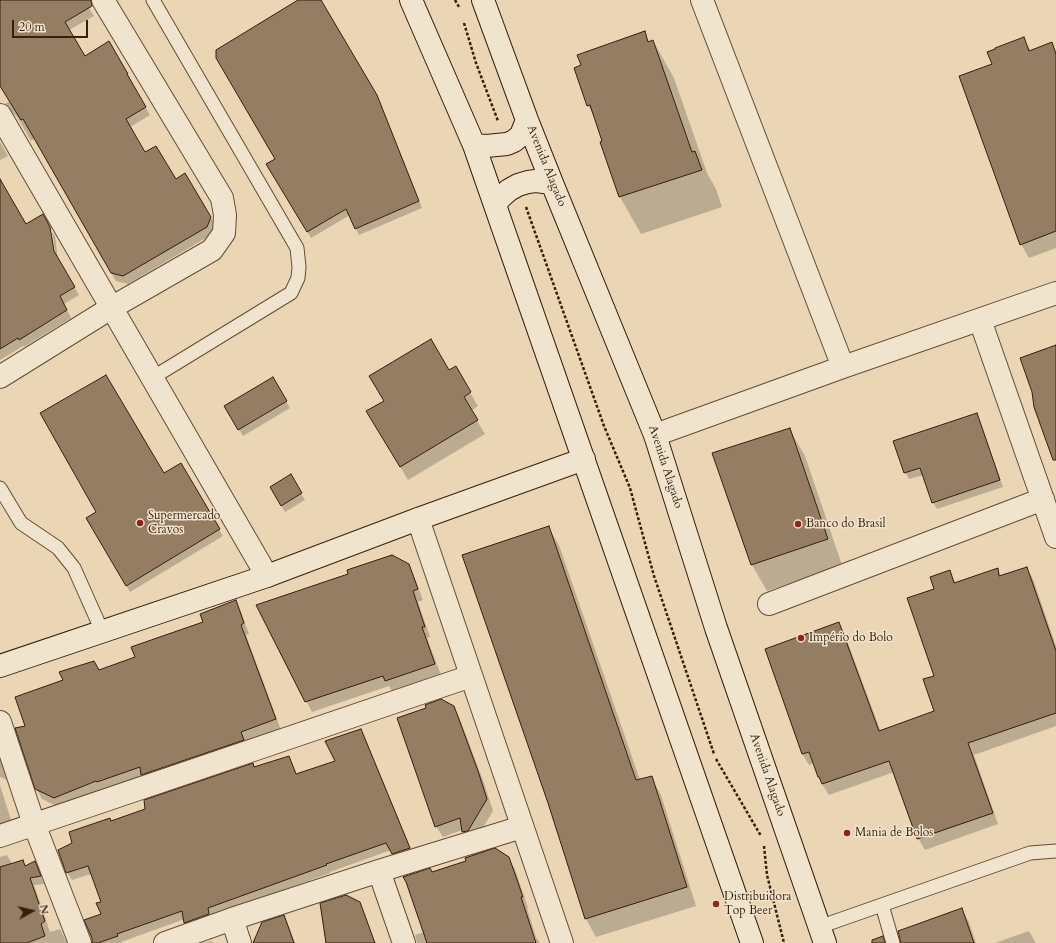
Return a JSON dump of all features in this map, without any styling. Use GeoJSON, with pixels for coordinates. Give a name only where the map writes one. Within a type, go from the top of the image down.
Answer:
{"type":"FeatureCollection","features":[{"type":"Feature","properties":{"kind":"street"},"geometry":{"type":"LineString","coordinates":[[0,377],[111,308],[212,250],[224,233],[225,215],[222,198],[103,0]]}},
{"type":"Feature","properties":{"kind":"street"},"geometry":{"type":"LineString","coordinates":[[411,0],[474,145],[752,943]]}},
{"type":"Feature","properties":{"kind":"street","name":"Avenida Alagado"},"geometry":{"type":"LineString","coordinates":[[483,0],[552,183],[655,435],[716,628],[822,935]]}},
{"type":"Feature","properties":{"kind":"street"},"geometry":{"type":"LineString","coordinates":[[702,0],[843,367]]}},
{"type":"Feature","properties":{"kind":"street"},"geometry":{"type":"LineString","coordinates":[[0,115],[267,576]]}},
{"type":"Feature","properties":{"kind":"street"},"geometry":{"type":"LineString","coordinates":[[474,145],[486,146],[507,144],[514,141],[520,135],[528,120]]}},
{"type":"Feature","properties":{"kind":"street"},"geometry":{"type":"LineString","coordinates":[[495,204],[509,190],[518,185],[528,182],[552,183]]}},
{"type":"Feature","properties":{"kind":"street"},"geometry":{"type":"LineString","coordinates":[[655,435],[843,367],[1056,293]]}},
{"type":"Feature","properties":{"kind":"street"},"geometry":{"type":"LineString","coordinates":[[980,320],[1056,538]]}},
{"type":"Feature","properties":{"kind":"street"},"geometry":{"type":"LineString","coordinates":[[0,666],[267,576],[418,518],[584,459]]}},
{"type":"Feature","properties":{"kind":"street"},"geometry":{"type":"LineString","coordinates":[[768,604],[1043,499]]}},
{"type":"Feature","properties":{"kind":"street"},"geometry":{"type":"LineString","coordinates":[[418,518],[562,943]]}},
{"type":"Feature","properties":{"kind":"street"},"geometry":{"type":"LineString","coordinates":[[0,836],[471,676]]}},
{"type":"Feature","properties":{"kind":"street"},"geometry":{"type":"LineString","coordinates":[[0,722],[34,824],[80,943]]}},
{"type":"Feature","properties":{"kind":"street"},"geometry":{"type":"LineString","coordinates":[[165,943],[232,919],[379,871],[522,827]]}},
{"type":"Feature","properties":{"kind":"street"},"geometry":{"type":"LineString","coordinates":[[379,871],[404,943]]}},
{"type":"Feature","properties":{"kind":"street"},"geometry":{"type":"LineString","coordinates":[[232,919],[240,943]]}},
{"type":"Feature","properties":{"kind":"lane"},"geometry":{"type":"LineString","coordinates":[[152,378],[291,294],[298,278],[300,267],[297,248],[153,0]]}},
{"type":"Feature","properties":{"kind":"lane"},"geometry":{"type":"LineString","coordinates":[[0,488],[21,523],[58,548],[74,568],[102,631]]}},
{"type":"Feature","properties":{"kind":"lane"},"geometry":{"type":"LineString","coordinates":[[822,935],[882,905],[1030,853],[1056,851]]}},
{"type":"Feature","properties":{"kind":"lane"},"geometry":{"type":"LineString","coordinates":[[882,905],[893,943]]}},
{"type":"Feature","properties":{"kind":"path"},"geometry":{"type":"LineString","coordinates":[[455,0],[459,8]]}},
{"type":"Feature","properties":{"kind":"path"},"geometry":{"type":"LineString","coordinates":[[463,22],[476,64],[507,144]]}},
{"type":"Feature","properties":{"kind":"path"},"geometry":{"type":"LineString","coordinates":[[518,185],[604,426],[630,488],[654,576],[716,762],[764,841],[767,875],[784,943]]}},
{"type":"Feature","properties":{"kind":"building"},"geometry":{"type":"Polygon","coordinates":[[[0,0],[91,0],[92,6],[65,22],[85,56],[109,41],[146,107],[126,119],[145,152],[156,146],[176,179],[185,173],[211,217],[207,227],[123,276],[111,273],[23,119],[21,120],[0,86],[0,0]]]}},
{"type":"Feature","properties":{"kind":"building"},"geometry":{"type":"Polygon","coordinates":[[[298,0],[321,0],[377,95],[419,201],[355,229],[346,209],[307,232],[266,164],[275,159],[216,58],[216,50],[298,0]]]}},
{"type":"Feature","properties":{"kind":"building"},"geometry":{"type":"Polygon","coordinates":[[[645,31],[648,42],[653,40],[692,152],[695,151],[702,170],[619,197],[600,142],[602,141],[590,105],[587,106],[574,68],[581,65],[577,55],[645,31]]]}},
{"type":"Feature","properties":{"kind":"building"},"geometry":{"type":"Polygon","coordinates":[[[1024,37],[1029,51],[1052,42],[1056,54],[1056,231],[1020,245],[959,76],[992,64],[987,52],[1024,37]]]}},
{"type":"Feature","properties":{"kind":"building"},"geometry":{"type":"Polygon","coordinates":[[[0,179],[26,224],[43,214],[50,227],[54,251],[75,287],[60,296],[67,310],[19,340],[18,338],[0,349],[0,179]]]}},
{"type":"Feature","properties":{"kind":"building"},"geometry":{"type":"Polygon","coordinates":[[[431,339],[449,370],[456,366],[471,392],[464,397],[478,420],[400,467],[366,411],[384,401],[369,376],[431,339]]]}},
{"type":"Feature","properties":{"kind":"building"},"geometry":{"type":"Polygon","coordinates":[[[1056,345],[1056,460],[1053,460],[1034,407],[1032,392],[1020,358],[1056,345]]]}},
{"type":"Feature","properties":{"kind":"building"},"geometry":{"type":"Polygon","coordinates":[[[106,375],[164,473],[181,463],[220,529],[126,586],[86,518],[96,512],[40,413],[106,375]]]}},
{"type":"Feature","properties":{"kind":"building"},"geometry":{"type":"Polygon","coordinates":[[[273,377],[287,401],[238,430],[224,406],[273,377]]]}},
{"type":"Feature","properties":{"kind":"building"},"geometry":{"type":"Polygon","coordinates":[[[977,413],[1000,480],[932,503],[920,468],[904,473],[893,441],[977,413]]]}},
{"type":"Feature","properties":{"kind":"building"},"geometry":{"type":"Polygon","coordinates":[[[790,428],[828,539],[751,565],[712,453],[790,428]]]}},
{"type":"Feature","properties":{"kind":"building"},"geometry":{"type":"Polygon","coordinates":[[[291,474],[302,493],[281,506],[270,487],[291,474]]]}},
{"type":"Feature","properties":{"kind":"building"},"geometry":{"type":"Polygon","coordinates":[[[549,526],[636,780],[652,776],[687,887],[585,919],[548,803],[462,555],[549,526]]]}},
{"type":"Feature","properties":{"kind":"building"},"geometry":{"type":"Polygon","coordinates":[[[392,555],[409,564],[418,589],[413,591],[425,627],[422,627],[435,664],[385,681],[383,676],[305,702],[256,605],[348,574],[347,570],[392,555]]]}},
{"type":"Feature","properties":{"kind":"building"},"geometry":{"type":"Polygon","coordinates":[[[1027,567],[1056,651],[1056,713],[968,743],[993,813],[917,839],[889,761],[822,784],[809,752],[802,754],[765,649],[839,622],[879,731],[934,711],[923,679],[934,676],[907,598],[934,589],[930,577],[950,570],[954,583],[998,568],[999,576],[1027,567]]]}},
{"type":"Feature","properties":{"kind":"building"},"geometry":{"type":"Polygon","coordinates":[[[236,600],[244,623],[241,625],[276,719],[241,732],[244,740],[141,775],[140,767],[97,782],[96,781],[54,798],[35,789],[15,728],[25,726],[15,697],[63,680],[59,672],[94,661],[99,670],[135,657],[131,647],[203,622],[200,614],[236,600]]]}},
{"type":"Feature","properties":{"kind":"building"},"geometry":{"type":"Polygon","coordinates":[[[441,699],[454,706],[487,799],[468,831],[462,832],[460,818],[435,827],[397,718],[426,708],[425,705],[441,699]]]}},
{"type":"Feature","properties":{"kind":"building"},"geometry":{"type":"Polygon","coordinates":[[[361,729],[410,848],[392,854],[386,843],[208,908],[209,914],[184,923],[182,911],[117,934],[118,936],[98,943],[92,943],[92,938],[84,920],[101,914],[96,903],[101,902],[88,866],[66,873],[58,850],[72,843],[69,832],[110,818],[111,821],[145,809],[144,800],[253,763],[254,767],[289,756],[296,774],[335,761],[325,741],[361,729]]]}},
{"type":"Feature","properties":{"kind":"building"},"geometry":{"type":"Polygon","coordinates":[[[495,848],[509,857],[523,897],[521,897],[536,943],[427,943],[403,877],[430,868],[432,872],[466,861],[465,858],[495,848]]]}},
{"type":"Feature","properties":{"kind":"building"},"geometry":{"type":"Polygon","coordinates":[[[23,860],[25,866],[35,861],[41,876],[30,878],[45,921],[41,924],[45,936],[27,943],[0,943],[0,867],[23,860]]]}},
{"type":"Feature","properties":{"kind":"building"},"geometry":{"type":"Polygon","coordinates":[[[346,895],[360,902],[375,943],[326,943],[320,903],[346,895]]]}},
{"type":"Feature","properties":{"kind":"building"},"geometry":{"type":"Polygon","coordinates":[[[962,908],[974,943],[901,943],[898,931],[962,908]]]}},
{"type":"Feature","properties":{"kind":"building"},"geometry":{"type":"Polygon","coordinates":[[[284,915],[294,943],[253,943],[262,922],[284,915]]]}},
{"type":"Feature","properties":{"kind":"building"},"geometry":{"type":"Polygon","coordinates":[[[883,936],[885,943],[872,943],[872,940],[883,936]]]}},
{"type":"Feature","properties":{"kind":"place","name":"Supermercado Cravos"},"geometry":{"type":"Point","coordinates":[140,523]}},
{"type":"Feature","properties":{"kind":"place","name":"Banco do Brasil"},"geometry":{"type":"Point","coordinates":[798,524]}},
{"type":"Feature","properties":{"kind":"place","name":"Império do Bolo"},"geometry":{"type":"Point","coordinates":[801,638]}},
{"type":"Feature","properties":{"kind":"place","name":"Mania de Bolos"},"geometry":{"type":"Point","coordinates":[847,833]}},
{"type":"Feature","properties":{"kind":"place","name":"Distribuidora Top Beer"},"geometry":{"type":"Point","coordinates":[716,904]}}]}
